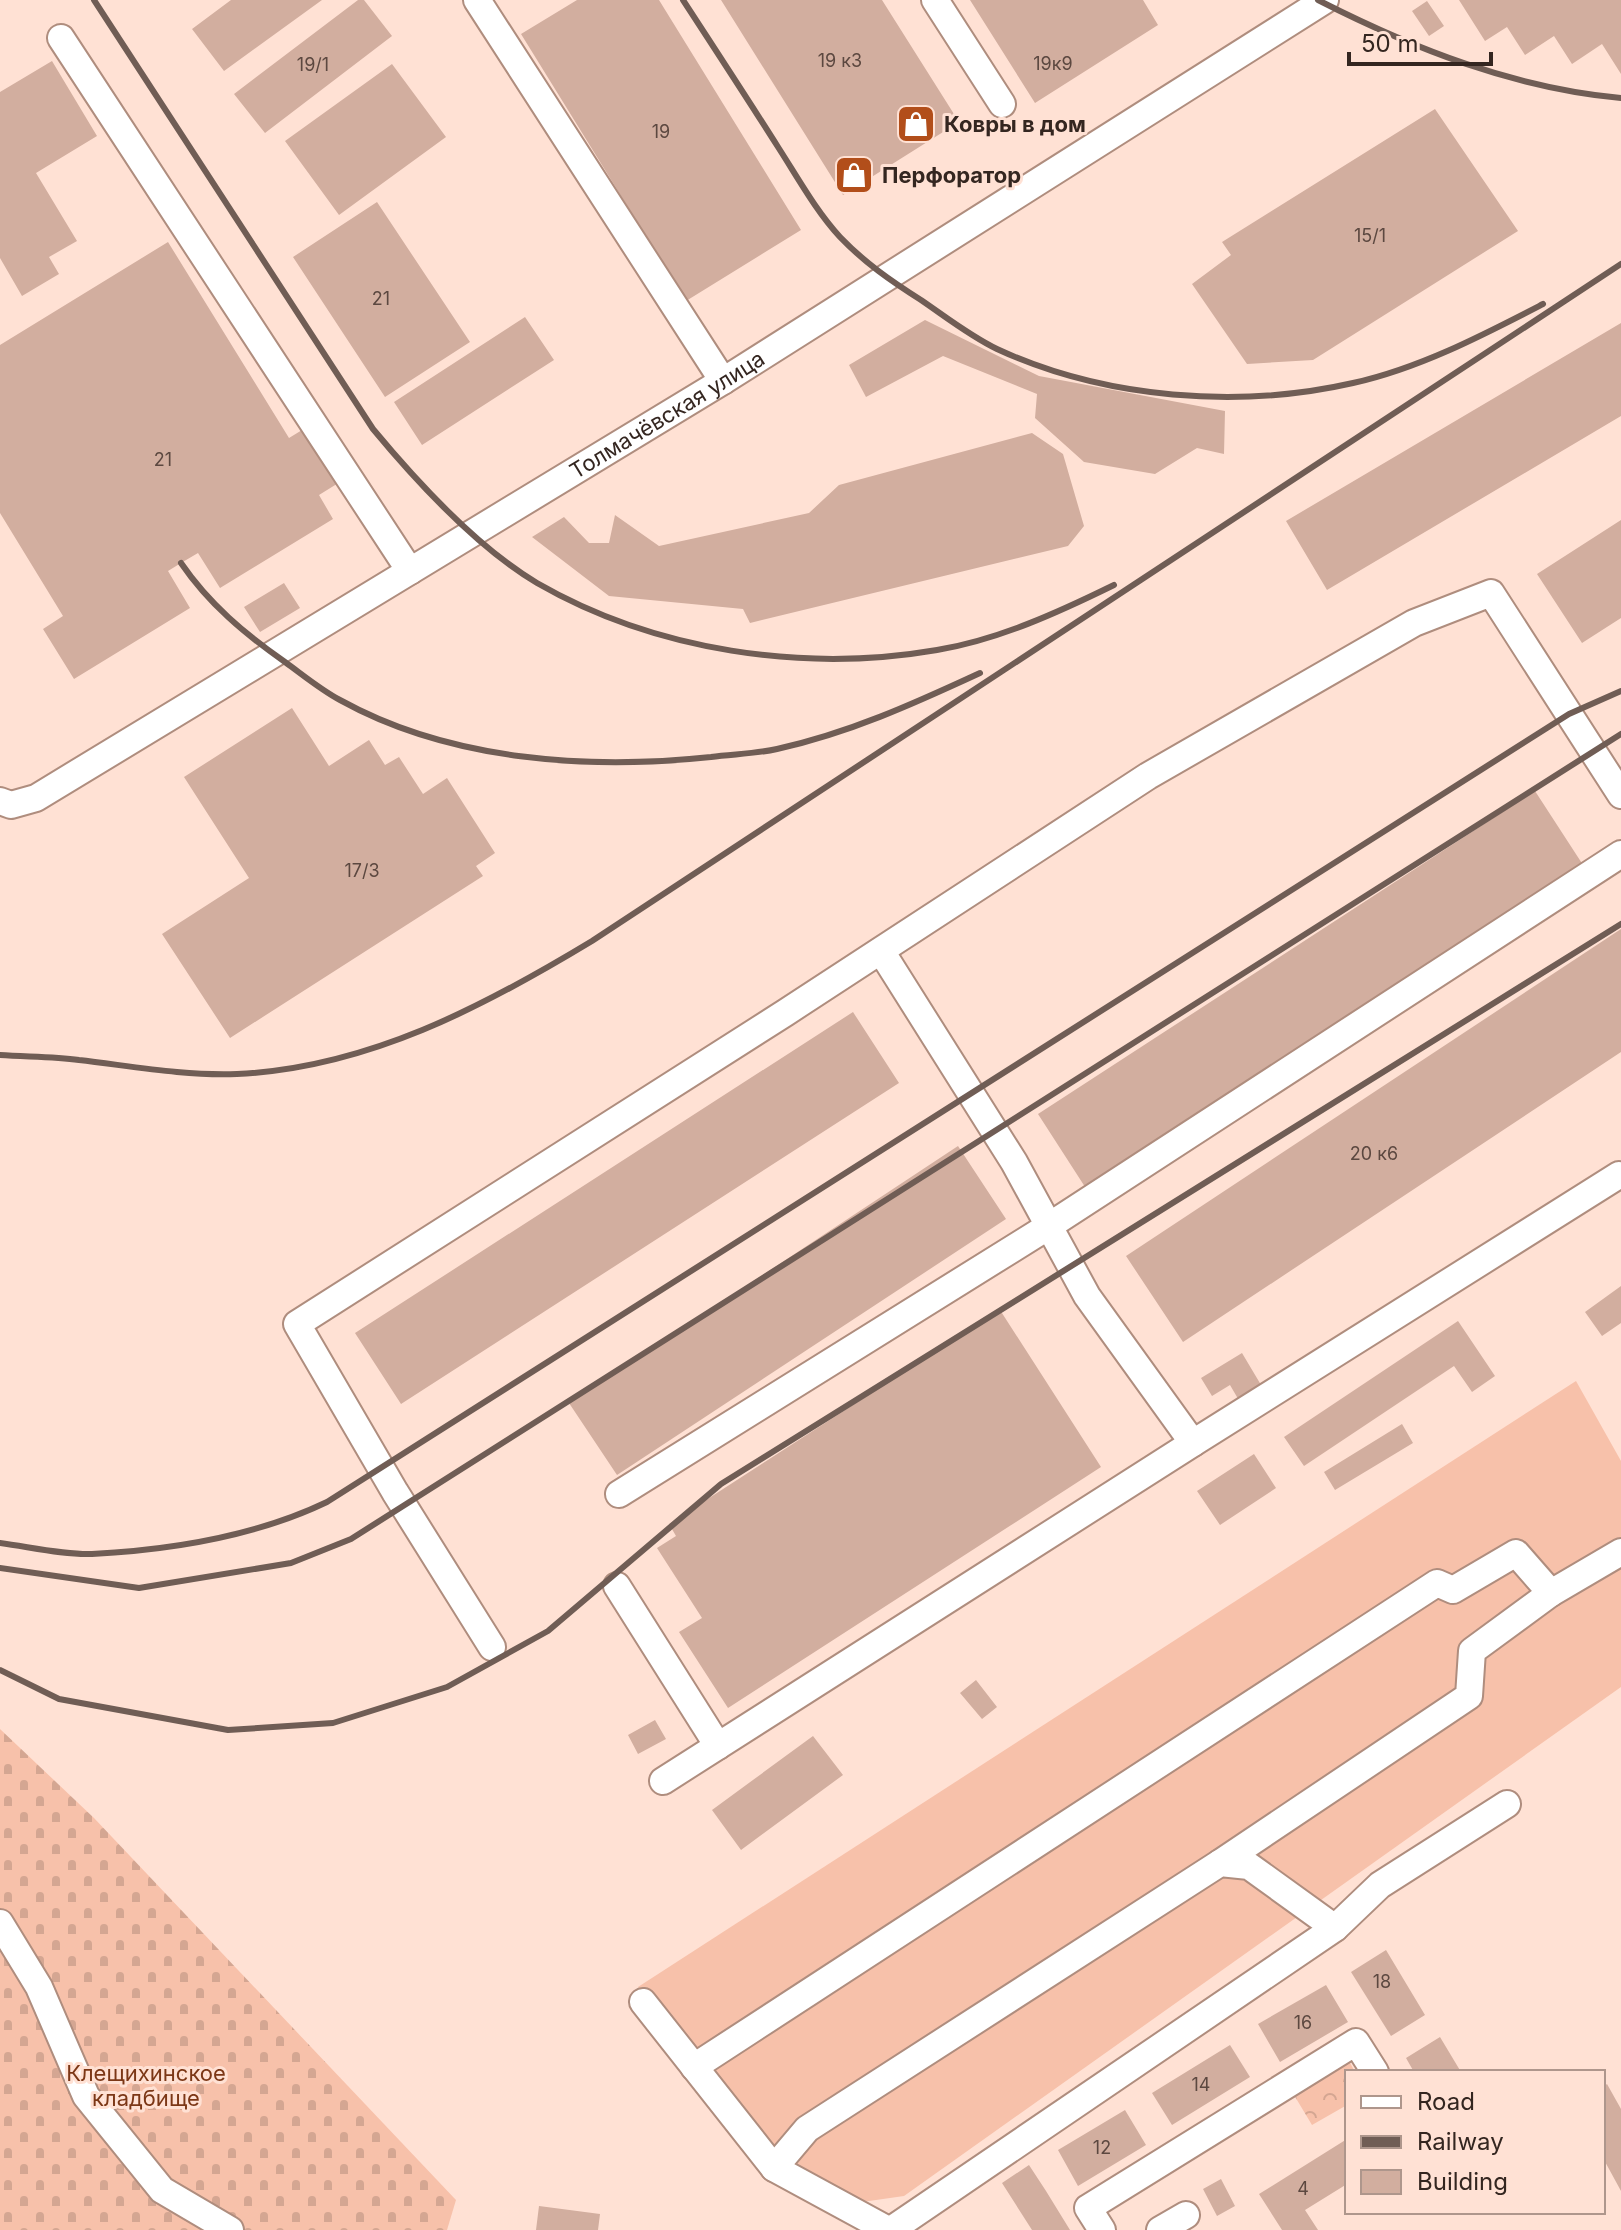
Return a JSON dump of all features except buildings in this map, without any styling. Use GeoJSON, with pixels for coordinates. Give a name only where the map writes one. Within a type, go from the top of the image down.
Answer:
{"type":"FeatureCollection","features":[{"type":"Feature","properties":{"kind":"street"},"geometry":{"type":"LineString","coordinates":[[477,0],[723,381]]}},
{"type":"Feature","properties":{"kind":"street"},"geometry":{"type":"LineString","coordinates":[[935,0],[1002,104]]}},
{"type":"Feature","properties":{"kind":"street","name":"Толмачёвская улица"},"geometry":{"type":"LineString","coordinates":[[0,801],[11,805],[36,798],[723,381],[1325,0]]}},
{"type":"Feature","properties":{"kind":"street"},"geometry":{"type":"LineString","coordinates":[[61,38],[410,571]]}},
{"type":"Feature","properties":{"kind":"street"},"geometry":{"type":"LineString","coordinates":[[492,1647],[395,1492],[297,1324],[881,951],[1148,776],[1414,623],[1491,593],[1621,795]]}},
{"type":"Feature","properties":{"kind":"street"},"geometry":{"type":"LineString","coordinates":[[619,1494],[1049,1226],[1621,854]]}},
{"type":"Feature","properties":{"kind":"street"},"geometry":{"type":"LineString","coordinates":[[881,951],[1014,1162],[1087,1296],[1193,1443]]}},
{"type":"Feature","properties":{"kind":"street"},"geometry":{"type":"LineString","coordinates":[[663,1781],[1193,1443],[1620,1176]]}},
{"type":"Feature","properties":{"kind":"street"},"geometry":{"type":"LineString","coordinates":[[774,2168],[807,2129],[1220,1863],[1469,1696],[1472,1651],[1551,1593],[1621,1552]]}},
{"type":"Feature","properties":{"kind":"street"},"geometry":{"type":"LineString","coordinates":[[694,2067],[1437,1583],[1453,1590],[1516,1553],[1551,1593]]}},
{"type":"Feature","properties":{"kind":"street"},"geometry":{"type":"LineString","coordinates":[[617,1586],[718,1746]]}},
{"type":"Feature","properties":{"kind":"street"},"geometry":{"type":"LineString","coordinates":[[643,2002],[774,2168],[890,2230],[1335,1928],[1380,1885],[1507,1804]]}},
{"type":"Feature","properties":{"kind":"street"},"geometry":{"type":"LineString","coordinates":[[1220,1863],[1249,1866],[1335,1928]]}},
{"type":"Feature","properties":{"kind":"street"},"geometry":{"type":"LineString","coordinates":[[0,1923],[39,1987],[86,2096],[162,2190],[230,2230]]}},
{"type":"Feature","properties":{"kind":"street"},"geometry":{"type":"LineString","coordinates":[[1102,2230],[1088,2208],[1356,2042],[1374,2070]]}},
{"type":"Feature","properties":{"kind":"street"},"geometry":{"type":"LineString","coordinates":[[1160,2230],[1186,2215]]}},
{"type":"Feature","properties":{"kind":"green space"},"geometry":{"type":"Polygon","coordinates":[[[1576,1381],[1621,1461],[1621,1687],[904,2196],[827,2207],[638,1987],[1576,1381]]]}},
{"type":"Feature","properties":{"kind":"green space","name":"Клещихинское кладбище"},"geometry":{"type":"Polygon","coordinates":[[[0,1729],[94,1818],[456,2200],[447,2230],[0,2230],[0,1729]]]}},
{"type":"Feature","properties":{"kind":"green space"},"geometry":{"type":"Polygon","coordinates":[[[1349,2061],[1354,2070],[1345,2070],[1345,2106],[1312,2125],[1294,2095],[1349,2061]]]}},
{"type":"Feature","properties":{"kind":"railway"},"geometry":{"type":"LineString","coordinates":[[94,0],[373,429],[429,492],[471,533],[537,583],[583,606],[680,640],[731,651],[835,659],[886,657],[937,650],[983,639],[1050,615],[1114,585]]}},
{"type":"Feature","properties":{"kind":"railway"},"geometry":{"type":"LineString","coordinates":[[683,0],[808,194],[840,237],[879,271],[968,332],[997,349],[1039,366],[1127,389],[1173,394],[1219,397],[1309,391],[1403,369],[1474,339],[1543,304]]}},
{"type":"Feature","properties":{"kind":"railway"},"geometry":{"type":"LineString","coordinates":[[1318,0],[1391,35],[1465,64],[1542,85],[1621,98]]}},
{"type":"Feature","properties":{"kind":"railway"},"geometry":{"type":"LineString","coordinates":[[0,1055],[69,1059],[177,1072],[237,1074],[332,1060],[378,1047],[466,1011],[592,941],[1621,264]]}},
{"type":"Feature","properties":{"kind":"railway"},"geometry":{"type":"LineString","coordinates":[[181,563],[203,592],[242,629],[333,696],[382,720],[427,736],[521,756],[617,762],[769,751],[855,726],[980,673]]}},
{"type":"Feature","properties":{"kind":"railway"},"geometry":{"type":"LineString","coordinates":[[0,1543],[81,1554],[152,1549],[242,1532],[327,1502],[1569,714],[1621,691]]}},
{"type":"Feature","properties":{"kind":"railway"},"geometry":{"type":"LineString","coordinates":[[0,1568],[139,1588],[291,1563],[351,1539],[1621,734]]}},
{"type":"Feature","properties":{"kind":"railway"},"geometry":{"type":"LineString","coordinates":[[0,1670],[59,1699],[228,1730],[333,1723],[447,1687],[548,1631],[721,1484],[1621,924]]}},
{"type":"Feature","properties":{"kind":"place","name":"Ковры в дом"},"geometry":{"type":"Point","coordinates":[916,124]}},
{"type":"Feature","properties":{"kind":"place","name":"Перфоратор"},"geometry":{"type":"Point","coordinates":[854,175]}}]}
